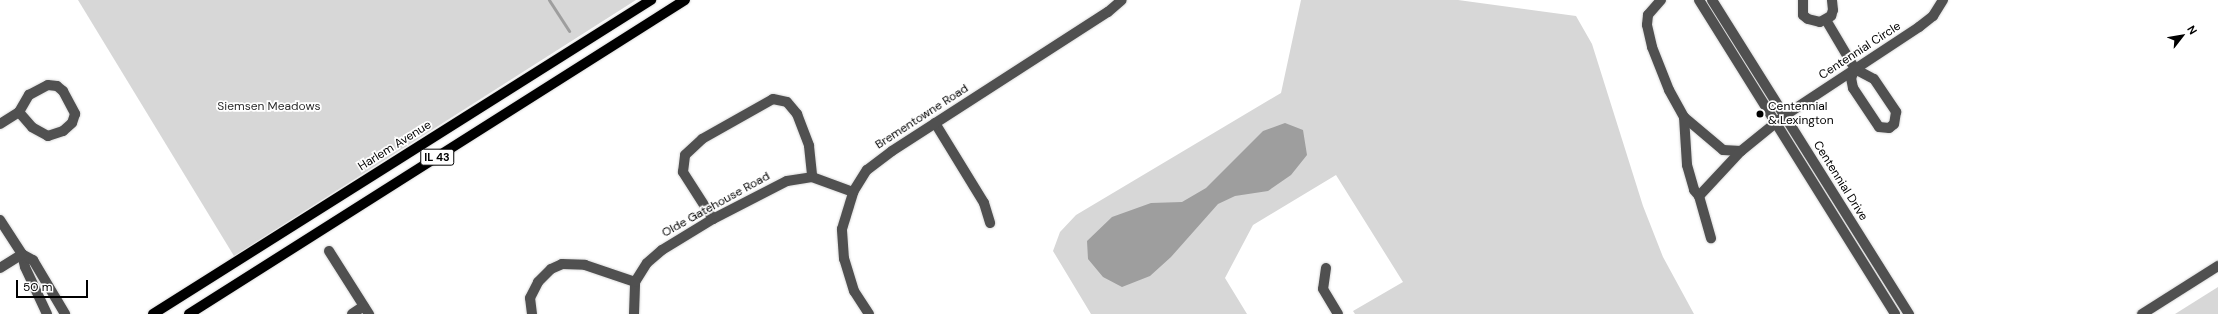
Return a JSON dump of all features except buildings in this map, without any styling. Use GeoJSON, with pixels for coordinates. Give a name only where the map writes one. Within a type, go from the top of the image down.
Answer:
{"type":"FeatureCollection","features":[{"type":"Feature","properties":{"kind":"main road","name":"Harlem Avenue"},"geometry":{"type":"LineString","coordinates":[[153,314],[651,0]]}},
{"type":"Feature","properties":{"kind":"main road","name":"IL 43"},"geometry":{"type":"LineString","coordinates":[[189,314],[685,0]]}},
{"type":"Feature","properties":{"kind":"street","name":"Brementowne Road"},"geometry":{"type":"LineString","coordinates":[[869,314],[854,291],[844,259],[842,229],[853,192],[867,170],[892,151],[1108,12],[1122,0]]}},
{"type":"Feature","properties":{"kind":"street"},"geometry":{"type":"LineString","coordinates":[[1661,0],[1648,15],[1647,25],[1652,47],[1669,90],[1684,117],[1723,150],[1741,152]]}},
{"type":"Feature","properties":{"kind":"street","name":"Centennial Drive"},"geometry":{"type":"LineString","coordinates":[[1699,0],[1895,314]]}},
{"type":"Feature","properties":{"kind":"street","name":"Centennial Drive"},"geometry":{"type":"LineString","coordinates":[[1712,0],[1909,314]]}},
{"type":"Feature","properties":{"kind":"street"},"geometry":{"type":"LineString","coordinates":[[1803,0],[1801,9],[1808,20],[1820,22],[1826,20],[1833,10],[1832,0]]}},
{"type":"Feature","properties":{"kind":"street","name":"Centennial Circle"},"geometry":{"type":"LineString","coordinates":[[1700,196],[1741,152],[1775,123],[1920,27],[1933,16],[1943,0]]}},
{"type":"Feature","properties":{"kind":"street"},"geometry":{"type":"LineString","coordinates":[[1826,20],[1855,69],[1874,79],[1896,112],[1894,124],[1889,128],[1879,127],[1854,88],[1851,78],[1855,69]]}},
{"type":"Feature","properties":{"kind":"street"},"geometry":{"type":"LineString","coordinates":[[0,124],[19,112],[29,95],[48,85],[57,86],[63,91],[75,114],[67,127],[48,136],[32,127],[19,112]]}},
{"type":"Feature","properties":{"kind":"street"},"geometry":{"type":"LineString","coordinates":[[713,219],[683,172],[685,155],[702,139],[773,99],[787,102],[797,114],[808,146],[812,177]]}},
{"type":"Feature","properties":{"kind":"street"},"geometry":{"type":"LineString","coordinates":[[1684,117],[1687,165],[1694,190],[1700,196],[1711,238]]}},
{"type":"Feature","properties":{"kind":"street"},"geometry":{"type":"LineString","coordinates":[[935,123],[984,203],[990,223]]}},
{"type":"Feature","properties":{"kind":"street","name":"Olde Gatehouse Road"},"geometry":{"type":"LineString","coordinates":[[635,282],[648,263],[662,250],[713,219],[787,181],[812,177],[853,192]]}},
{"type":"Feature","properties":{"kind":"street"},"geometry":{"type":"LineString","coordinates":[[0,220],[22,254],[25,268],[47,314]]}},
{"type":"Feature","properties":{"kind":"street"},"geometry":{"type":"LineString","coordinates":[[329,251],[366,310],[352,314]]}},
{"type":"Feature","properties":{"kind":"street"},"geometry":{"type":"LineString","coordinates":[[0,268],[22,254]]}},
{"type":"Feature","properties":{"kind":"street"},"geometry":{"type":"LineString","coordinates":[[22,254],[33,260],[64,314]]}},
{"type":"Feature","properties":{"kind":"street"},"geometry":{"type":"LineString","coordinates":[[532,314],[530,298],[538,282],[547,272],[562,264],[585,265],[635,282],[634,314]]}},
{"type":"Feature","properties":{"kind":"street"},"geometry":{"type":"LineString","coordinates":[[2142,314],[2218,266]]}},
{"type":"Feature","properties":{"kind":"street"},"geometry":{"type":"LineString","coordinates":[[1326,268],[1323,289],[1338,314]]}},
{"type":"Feature","properties":{"kind":"green space","name":"Siemsen Meadows"},"geometry":{"type":"Polygon","coordinates":[[[78,0],[636,0],[234,256],[78,0]]]}},
{"type":"Feature","properties":{"kind":"green space"},"geometry":{"type":"Polygon","coordinates":[[[1301,0],[1458,0],[1576,16],[1592,44],[1643,206],[1663,257],[1694,314],[1355,314],[1353,311],[1403,282],[1336,175],[1253,225],[1225,278],[1247,314],[1091,314],[1053,251],[1060,232],[1076,215],[1281,93],[1301,0]]]}},
{"type":"Feature","properties":{"kind":"green space"},"geometry":{"type":"Polygon","coordinates":[[[2218,287],[2218,314],[2175,314],[2218,287]]]}},
{"type":"Feature","properties":{"kind":"shaded area"},"geometry":{"type":"Polygon","coordinates":[[[1285,123],[1303,130],[1307,155],[1291,175],[1268,191],[1235,196],[1218,204],[1171,257],[1150,276],[1122,287],[1103,277],[1088,259],[1087,241],[1112,217],[1151,203],[1182,202],[1206,188],[1263,131],[1285,123]]]}},
{"type":"Feature","properties":{"kind":"waterway"},"geometry":{"type":"LineString","coordinates":[[549,0],[569,31]]}},
{"type":"Feature","properties":{"kind":"place","name":"Centennial & Lexington"},"geometry":{"type":"Point","coordinates":[1760,114]}}]}
